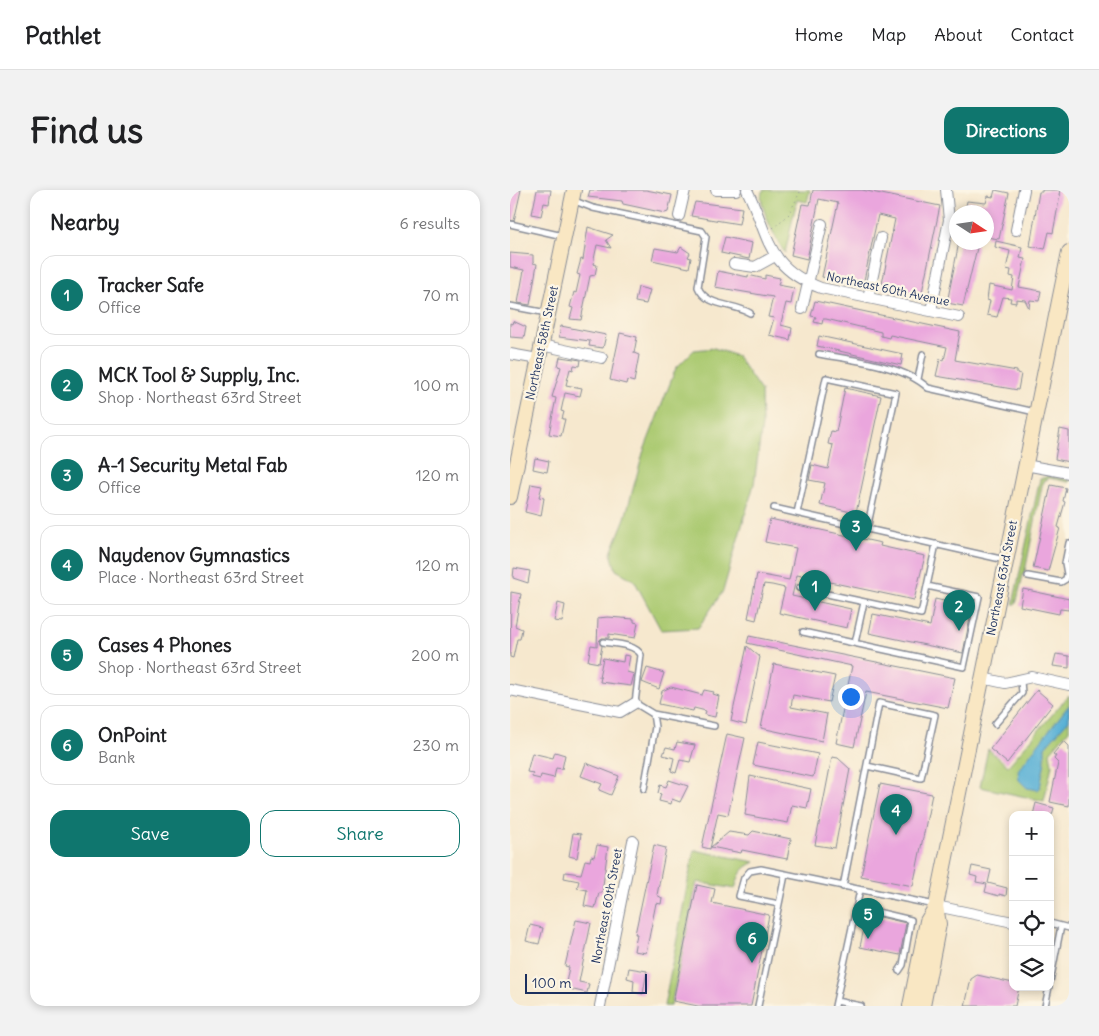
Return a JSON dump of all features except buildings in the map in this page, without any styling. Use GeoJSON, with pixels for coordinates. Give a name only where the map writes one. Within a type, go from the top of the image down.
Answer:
{"type":"FeatureCollection","features":[{"type":"Feature","properties":{"kind":"main road","name":"Northeast 58th Street"},"geometry":{"type":"LineString","coordinates":[[510,496],[573,195]]}},
{"type":"Feature","properties":{"kind":"main road","name":"Northeast 63rd Street"},"geometry":{"type":"LineString","coordinates":[[912,1005],[940,924],[936,906],[1069,252]]}},
{"type":"Feature","properties":{"kind":"street"},"geometry":{"type":"LineString","coordinates":[[679,216],[685,190]]}},
{"type":"Feature","properties":{"kind":"street"},"geometry":{"type":"LineString","coordinates":[[716,190],[736,190]]}},
{"type":"Feature","properties":{"kind":"street","name":"Northeast 60th Avenue"},"geometry":{"type":"LineString","coordinates":[[747,190],[766,240],[775,256],[788,270],[807,283],[959,317]]}},
{"type":"Feature","properties":{"kind":"street"},"geometry":{"type":"LineString","coordinates":[[931,311],[949,220],[946,190]]}},
{"type":"Feature","properties":{"kind":"street"},"geometry":{"type":"LineString","coordinates":[[1016,230],[1024,190]]}},
{"type":"Feature","properties":{"kind":"street"},"geometry":{"type":"LineString","coordinates":[[802,309],[807,283],[813,270],[822,224]]}},
{"type":"Feature","properties":{"kind":"street"},"geometry":{"type":"LineString","coordinates":[[868,298],[881,238]]}},
{"type":"Feature","properties":{"kind":"street"},"geometry":{"type":"LineString","coordinates":[[734,264],[755,267],[775,256]]}},
{"type":"Feature","properties":{"kind":"street"},"geometry":{"type":"LineString","coordinates":[[510,354],[539,352],[602,358]]}},
{"type":"Feature","properties":{"kind":"street"},"geometry":{"type":"LineString","coordinates":[[1025,464],[1069,473]]}},
{"type":"Feature","properties":{"kind":"street"},"geometry":{"type":"LineString","coordinates":[[982,678],[1005,683],[1021,681],[1032,677],[1069,685]]}},
{"type":"Feature","properties":{"kind":"street"},"geometry":{"type":"LineString","coordinates":[[510,690],[620,712],[635,703]]}},
{"type":"Feature","properties":{"kind":"street","name":"Northeast 60th Street"},"geometry":{"type":"LineString","coordinates":[[600,1006],[633,840]]}},
{"type":"Feature","properties":{"kind":"street"},"geometry":{"type":"LineString","coordinates":[[936,906],[1009,921]]}},
{"type":"Feature","properties":{"kind":"lane"},"geometry":{"type":"LineString","coordinates":[[573,195],[593,208],[702,231],[706,237],[698,287],[701,294],[706,300],[731,305],[750,313]]}},
{"type":"Feature","properties":{"kind":"lane"},"geometry":{"type":"LineString","coordinates":[[510,224],[565,236]]}},
{"type":"Feature","properties":{"kind":"lane"},"geometry":{"type":"LineString","coordinates":[[510,306],[548,313]]}},
{"type":"Feature","properties":{"kind":"lane"},"geometry":{"type":"LineString","coordinates":[[819,354],[887,368],[918,379],[928,388],[1036,412]]}},
{"type":"Feature","properties":{"kind":"lane"},"geometry":{"type":"LineString","coordinates":[[918,379],[923,354]]}},
{"type":"Feature","properties":{"kind":"lane"},"geometry":{"type":"LineString","coordinates":[[797,513],[826,378],[896,393],[866,529]]}},
{"type":"Feature","properties":{"kind":"lane"},"geometry":{"type":"LineString","coordinates":[[774,508],[1005,560]]}},
{"type":"Feature","properties":{"kind":"lane"},"geometry":{"type":"LineString","coordinates":[[1028,576],[1061,582],[1066,579],[1068,575],[1065,563],[1069,543]]}},
{"type":"Feature","properties":{"kind":"lane"},"geometry":{"type":"LineString","coordinates":[[799,588],[921,614],[936,544]]}},
{"type":"Feature","properties":{"kind":"lane"},"geometry":{"type":"LineString","coordinates":[[803,632],[964,667],[979,597],[927,586]]}},
{"type":"Feature","properties":{"kind":"lane"},"geometry":{"type":"LineString","coordinates":[[855,643],[864,602]]}},
{"type":"Feature","properties":{"kind":"lane"},"geometry":{"type":"LineString","coordinates":[[604,642],[639,650],[641,655],[635,703],[653,714],[714,726]]}},
{"type":"Feature","properties":{"kind":"lane"},"geometry":{"type":"LineString","coordinates":[[995,724],[1022,693],[1021,681]]}},
{"type":"Feature","properties":{"kind":"lane"},"geometry":{"type":"LineString","coordinates":[[843,887],[879,703],[935,715],[922,778],[867,766]]}},
{"type":"Feature","properties":{"kind":"lane"},"geometry":{"type":"LineString","coordinates":[[644,789],[655,727],[653,714]]}},
{"type":"Feature","properties":{"kind":"lane"},"geometry":{"type":"LineString","coordinates":[[779,904],[739,896],[744,878],[750,871],[761,869],[936,906]]}},
{"type":"Feature","properties":{"kind":"lane"},"geometry":{"type":"LineString","coordinates":[[758,1006],[785,875]]}},
{"type":"Feature","properties":{"kind":"lane"},"geometry":{"type":"LineString","coordinates":[[860,890],[835,1003],[861,1006]]}},
{"type":"Feature","properties":{"kind":"lane"},"geometry":{"type":"LineString","coordinates":[[856,907],[911,920],[903,965],[899,971]]}},
{"type":"Feature","properties":{"kind":"lane"},"geometry":{"type":"LineString","coordinates":[[1054,925],[1069,928]]}},
{"type":"Feature","properties":{"kind":"lane"},"geometry":{"type":"LineString","coordinates":[[1054,963],[1062,926]]}},
{"type":"Feature","properties":{"kind":"lane"},"geometry":{"type":"LineString","coordinates":[[1045,1006],[1048,991]]}},
{"type":"Feature","properties":{"kind":"path"},"geometry":{"type":"LineString","coordinates":[[770,229],[789,214],[801,190]]}},
{"type":"Feature","properties":{"kind":"green space"},"geometry":{"type":"Polygon","coordinates":[[[763,190],[810,190],[807,202],[797,200],[785,253],[773,232],[765,212],[761,195],[763,190]]]}},
{"type":"Feature","properties":{"kind":"green space"},"geometry":{"type":"Polygon","coordinates":[[[714,348],[737,356],[761,391],[762,425],[754,484],[723,591],[698,628],[661,630],[634,580],[616,570],[611,553],[625,518],[643,453],[676,368],[694,350],[714,348]]]}},
{"type":"Feature","properties":{"kind":"green space"},"geometry":{"type":"Polygon","coordinates":[[[1048,476],[1069,480],[1069,482],[1049,478],[1043,481],[1025,571],[1016,604],[1013,604],[1040,479],[1048,476]]]}},
{"type":"Feature","properties":{"kind":"green space"},"geometry":{"type":"Polygon","coordinates":[[[1069,695],[1069,730],[1050,752],[1052,765],[1044,801],[980,787],[988,749],[1008,766],[1069,695]]]}},
{"type":"Feature","properties":{"kind":"green space"},"geometry":{"type":"Polygon","coordinates":[[[694,850],[755,862],[741,872],[735,889],[697,882],[671,1006],[664,1006],[694,850]]]}},
{"type":"Feature","properties":{"kind":"water"},"geometry":{"type":"Polygon","coordinates":[[[1069,705],[1069,720],[1045,747],[1045,761],[1040,788],[1038,790],[1027,788],[1019,780],[1018,770],[1069,705]]]}},
{"type":"Feature","properties":{"kind":"place","name":"A-1 Security Metal Fab"},"geometry":{"type":"Point","coordinates":[856,551]}},
{"type":"Feature","properties":{"kind":"place","name":"Tracker Safe"},"geometry":{"type":"Point","coordinates":[815,611]}},
{"type":"Feature","properties":{"kind":"place","name":"MCK Tool & Supply, Inc."},"geometry":{"type":"Point","coordinates":[959,631]}},
{"type":"Feature","properties":{"kind":"place","name":"Naydenov Gymnastics"},"geometry":{"type":"Point","coordinates":[896,835]}},
{"type":"Feature","properties":{"kind":"place","name":"Cases 4 Phones"},"geometry":{"type":"Point","coordinates":[868,939]}},
{"type":"Feature","properties":{"kind":"place","name":"OnPoint"},"geometry":{"type":"Point","coordinates":[752,963]}}]}
